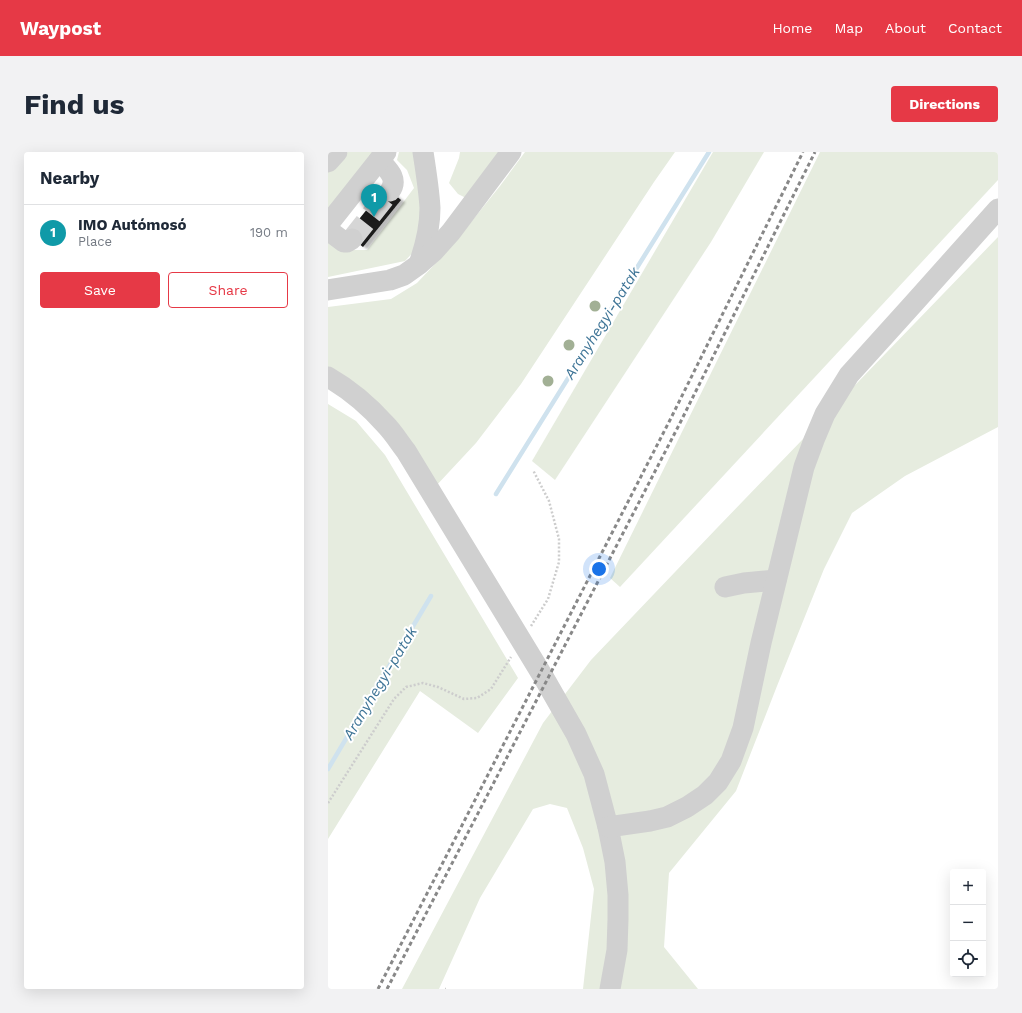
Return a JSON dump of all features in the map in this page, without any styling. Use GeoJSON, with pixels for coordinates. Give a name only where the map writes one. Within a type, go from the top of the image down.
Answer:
{"type":"FeatureCollection","features":[{"type":"Feature","properties":{"kind":"street"},"geometry":{"type":"LineString","coordinates":[[328,162],[337,152]]}},
{"type":"Feature","properties":{"kind":"street"},"geometry":{"type":"LineString","coordinates":[[418,265],[424,251],[430,209],[423,152]]}},
{"type":"Feature","properties":{"kind":"street"},"geometry":{"type":"LineString","coordinates":[[328,290],[390,280],[404,275],[418,265],[434,251],[451,232],[511,152]]}},
{"type":"Feature","properties":{"kind":"street"},"geometry":{"type":"LineString","coordinates":[[352,239],[344,242],[332,233],[329,227],[330,222],[382,156],[393,181],[393,186],[390,191]]}},
{"type":"Feature","properties":{"kind":"street"},"geometry":{"type":"LineString","coordinates":[[608,827],[667,817],[687,807],[705,795],[718,782],[731,761],[743,728],[761,643],[804,467],[825,414],[849,375],[998,209]]}},
{"type":"Feature","properties":{"kind":"street"},"geometry":{"type":"LineString","coordinates":[[328,377],[370,408],[386,425],[406,451],[544,678],[576,734],[594,774],[608,827],[615,862],[618,895],[617,950],[610,989]]}},
{"type":"Feature","properties":{"kind":"street"},"geometry":{"type":"LineString","coordinates":[[725,587],[744,583],[776,580]]}},
{"type":"Feature","properties":{"kind":"path"},"geometry":{"type":"LineString","coordinates":[[528,631],[548,599],[559,562],[559,539],[549,501],[533,470]]}},
{"type":"Feature","properties":{"kind":"path"},"geometry":{"type":"LineString","coordinates":[[328,803],[394,699],[406,687],[423,683],[438,687],[464,699],[477,698],[491,689],[511,657]]}},
{"type":"Feature","properties":{"kind":"shaded area"},"geometry":{"type":"Polygon","coordinates":[[[348,152],[378,152],[328,214],[328,169],[348,152]]]}},
{"type":"Feature","properties":{"kind":"shaded area"},"geometry":{"type":"Polygon","coordinates":[[[399,152],[421,152],[427,196],[417,248],[405,261],[328,277],[328,236],[347,250],[367,250],[414,188],[407,170],[397,160],[399,152]]]}},
{"type":"Feature","properties":{"kind":"shaded area"},"geometry":{"type":"Polygon","coordinates":[[[460,152],[502,152],[468,199],[458,194],[449,183],[460,152]]]}},
{"type":"Feature","properties":{"kind":"shaded area"},"geometry":{"type":"Polygon","coordinates":[[[525,152],[675,152],[521,384],[476,443],[435,487],[328,367],[328,307],[391,299],[417,283],[451,247],[525,152]]]}},
{"type":"Feature","properties":{"kind":"shaded area"},"geometry":{"type":"Polygon","coordinates":[[[713,152],[764,152],[711,242],[555,480],[532,461],[713,152]]]}},
{"type":"Feature","properties":{"kind":"shaded area"},"geometry":{"type":"Polygon","coordinates":[[[820,152],[998,152],[998,180],[620,587],[610,578],[820,152]]]}},
{"type":"Feature","properties":{"kind":"shaded area"},"geometry":{"type":"Polygon","coordinates":[[[998,237],[998,427],[905,476],[852,513],[824,569],[736,791],[669,873],[664,947],[698,989],[583,989],[594,889],[583,848],[567,808],[550,804],[533,809],[480,898],[439,989],[402,989],[543,723],[591,660],[998,237]]]}},
{"type":"Feature","properties":{"kind":"shaded area"},"geometry":{"type":"Polygon","coordinates":[[[328,404],[356,421],[385,455],[518,678],[478,733],[420,691],[328,839],[328,404]]]}},
{"type":"Feature","properties":{"kind":"building"},"geometry":{"type":"Polygon","coordinates":[[[385,187],[401,200],[363,247],[347,234],[385,187]]]}},
{"type":"Feature","properties":{"kind":"waterway","name":"Aranyhegyi-patak"},"geometry":{"type":"LineString","coordinates":[[496,494],[709,152]]}},
{"type":"Feature","properties":{"kind":"waterway","name":"Aranyhegyi-patak"},"geometry":{"type":"LineString","coordinates":[[328,769],[431,596]]}},
{"type":"Feature","properties":{"kind":"tunnel"},"geometry":{"type":"LineString","coordinates":[[352,239],[390,191]]}},
{"type":"Feature","properties":{"kind":"railway"},"geometry":{"type":"LineString","coordinates":[[378,989],[671,418],[803,152]]}},
{"type":"Feature","properties":{"kind":"railway"},"geometry":{"type":"LineString","coordinates":[[387,989],[679,425],[815,152]]}},
{"type":"Feature","properties":{"kind":"place","name":"IMO Autómosó"},"geometry":{"type":"Point","coordinates":[374,217]}}]}
